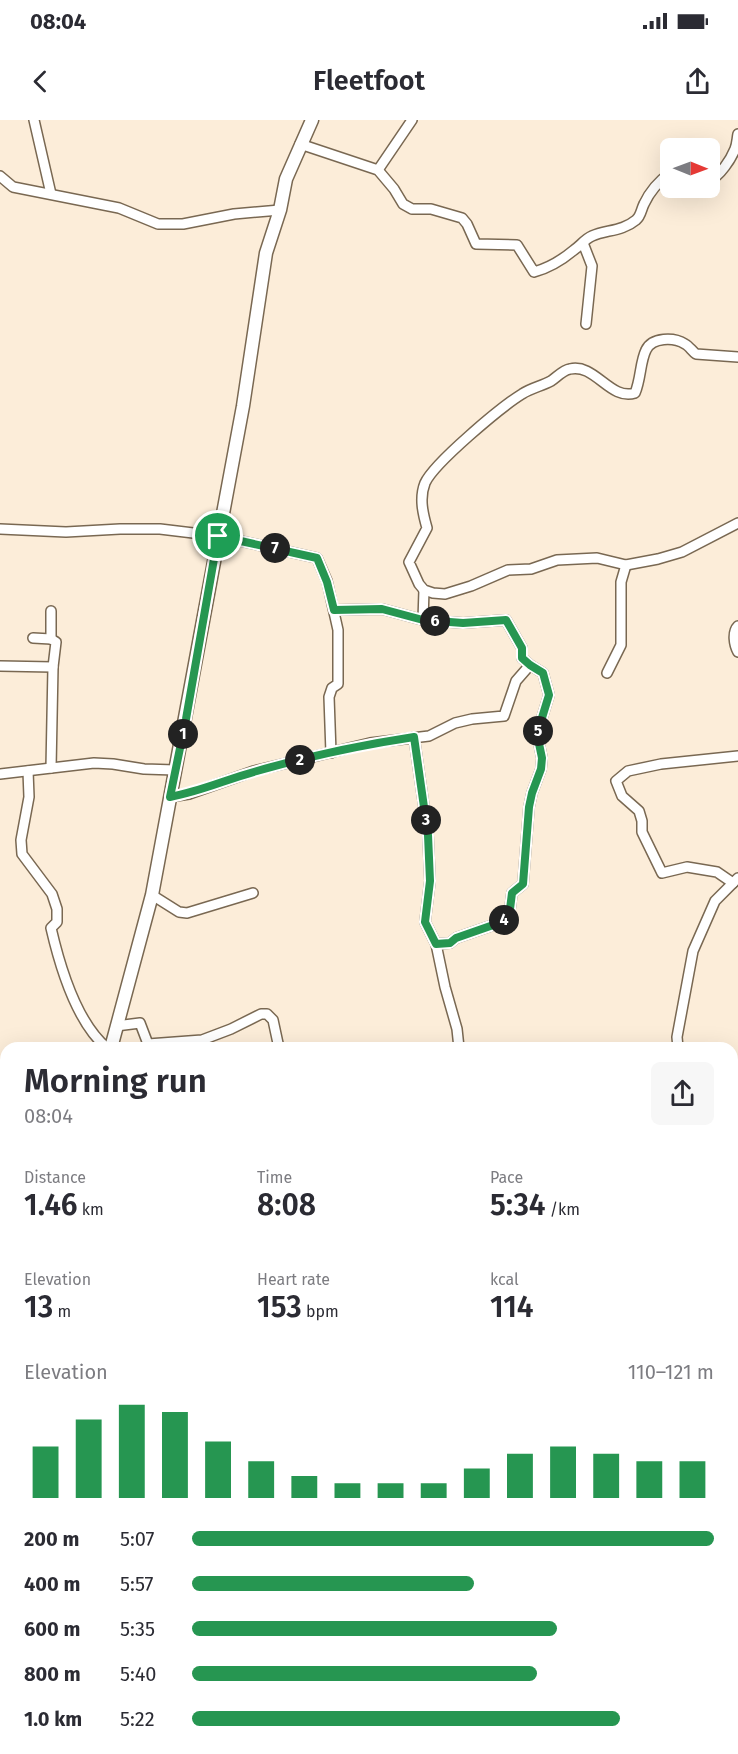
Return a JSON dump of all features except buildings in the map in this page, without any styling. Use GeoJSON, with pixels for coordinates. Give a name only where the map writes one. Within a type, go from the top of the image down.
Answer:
{"type":"FeatureCollection","features":[{"type":"Feature","properties":{"kind":"main road"},"geometry":{"type":"LineString","coordinates":[[111,1042],[152,895],[243,406],[266,253],[280,210],[286,179],[312,120]]}},
{"type":"Feature","properties":{"kind":"street"},"geometry":{"type":"LineString","coordinates":[[34,120],[51,194]]}},
{"type":"Feature","properties":{"kind":"street"},"geometry":{"type":"LineString","coordinates":[[378,170],[412,120]]}},
{"type":"Feature","properties":{"kind":"street"},"geometry":{"type":"LineString","coordinates":[[720,172],[737,148],[738,134]]}},
{"type":"Feature","properties":{"kind":"street"},"geometry":{"type":"LineString","coordinates":[[300,144],[378,170],[403,204],[412,208],[431,209],[462,218],[476,244],[517,245],[534,272],[559,261],[595,234],[625,227],[635,221],[641,215],[649,195],[660,180]]}},
{"type":"Feature","properties":{"kind":"street"},"geometry":{"type":"LineString","coordinates":[[0,176],[13,188],[118,208],[158,224],[183,224],[234,214],[280,210]]}},
{"type":"Feature","properties":{"kind":"street"},"geometry":{"type":"LineString","coordinates":[[584,243],[592,266],[586,324]]}},
{"type":"Feature","properties":{"kind":"street"},"geometry":{"type":"LineString","coordinates":[[738,357],[696,354],[686,344],[660,340],[651,343],[645,351],[635,393],[623,394],[582,368],[568,369],[552,381],[525,392],[511,401],[457,447],[425,482],[422,512],[427,528],[409,562],[424,590],[445,594],[508,570],[531,569],[557,560],[597,558],[626,565],[645,562],[682,552],[738,523]]}},
{"type":"Feature","properties":{"kind":"street"},"geometry":{"type":"LineString","coordinates":[[0,529],[66,532],[120,528],[160,529],[218,536],[317,558],[327,582],[338,630],[338,684],[332,688],[329,697],[331,753]]}},
{"type":"Feature","properties":{"kind":"street"},"geometry":{"type":"LineString","coordinates":[[607,673],[621,645],[621,582],[626,565]]}},
{"type":"Feature","properties":{"kind":"street"},"geometry":{"type":"LineString","coordinates":[[423,620],[424,590]]}},
{"type":"Feature","properties":{"kind":"street"},"geometry":{"type":"LineString","coordinates":[[334,610],[382,609],[423,620],[463,623],[506,620],[522,648],[522,658],[543,673],[549,695],[537,734],[542,758],[541,769],[529,807],[523,884],[512,893],[509,917],[499,923],[456,938],[450,943],[436,944]]}},
{"type":"Feature","properties":{"kind":"street"},"geometry":{"type":"LineString","coordinates":[[51,611],[51,639]]}},
{"type":"Feature","properties":{"kind":"street"},"geometry":{"type":"LineString","coordinates":[[738,626],[735,628],[734,636],[738,652]]}},
{"type":"Feature","properties":{"kind":"street"},"geometry":{"type":"LineString","coordinates":[[33,638],[51,639],[56,642],[53,668],[51,768]]}},
{"type":"Feature","properties":{"kind":"street"},"geometry":{"type":"LineString","coordinates":[[170,797],[200,790],[254,771],[370,743],[429,736],[455,723],[472,719],[504,716],[516,681],[530,665]]}},
{"type":"Feature","properties":{"kind":"street"},"geometry":{"type":"LineString","coordinates":[[0,666],[53,668]]}},
{"type":"Feature","properties":{"kind":"street"},"geometry":{"type":"LineString","coordinates":[[414,737],[425,812],[430,869],[425,922],[436,944],[458,1042]]}},
{"type":"Feature","properties":{"kind":"street"},"geometry":{"type":"LineString","coordinates":[[677,1042],[693,951],[715,901],[735,880],[717,872],[687,867],[662,873],[642,832],[639,811],[622,796],[616,781],[628,771],[661,764],[738,756]]}},
{"type":"Feature","properties":{"kind":"street"},"geometry":{"type":"LineString","coordinates":[[0,774],[103,763],[144,769],[175,770]]}},
{"type":"Feature","properties":{"kind":"street"},"geometry":{"type":"LineString","coordinates":[[28,771],[29,796],[21,840],[22,854],[52,894],[57,909],[57,922],[51,928],[58,957],[79,1010],[100,1042]]}},
{"type":"Feature","properties":{"kind":"street"},"geometry":{"type":"LineString","coordinates":[[152,895],[179,912],[187,913],[253,893]]}},
{"type":"Feature","properties":{"kind":"street"},"geometry":{"type":"LineString","coordinates":[[175,1042],[202,1040],[261,1014],[267,1014],[273,1020],[278,1042]]}},
{"type":"Feature","properties":{"kind":"street"},"geometry":{"type":"LineString","coordinates":[[116,1026],[140,1023],[147,1042]]}},
{"type":"Feature","properties":{"kind":"route"},"geometry":{"type":"LineString","coordinates":[[218,536],[317,558],[327,582],[334,610],[382,609],[423,620],[463,623],[506,620],[522,648],[522,658],[543,673],[549,695],[537,734],[542,758],[541,769],[529,807],[523,884],[512,893],[509,917],[477,932],[456,938],[450,943],[436,944],[432,937],[425,922],[430,881],[428,835],[414,737],[370,743],[254,771],[189,794],[170,797],[218,536]]}}]}
